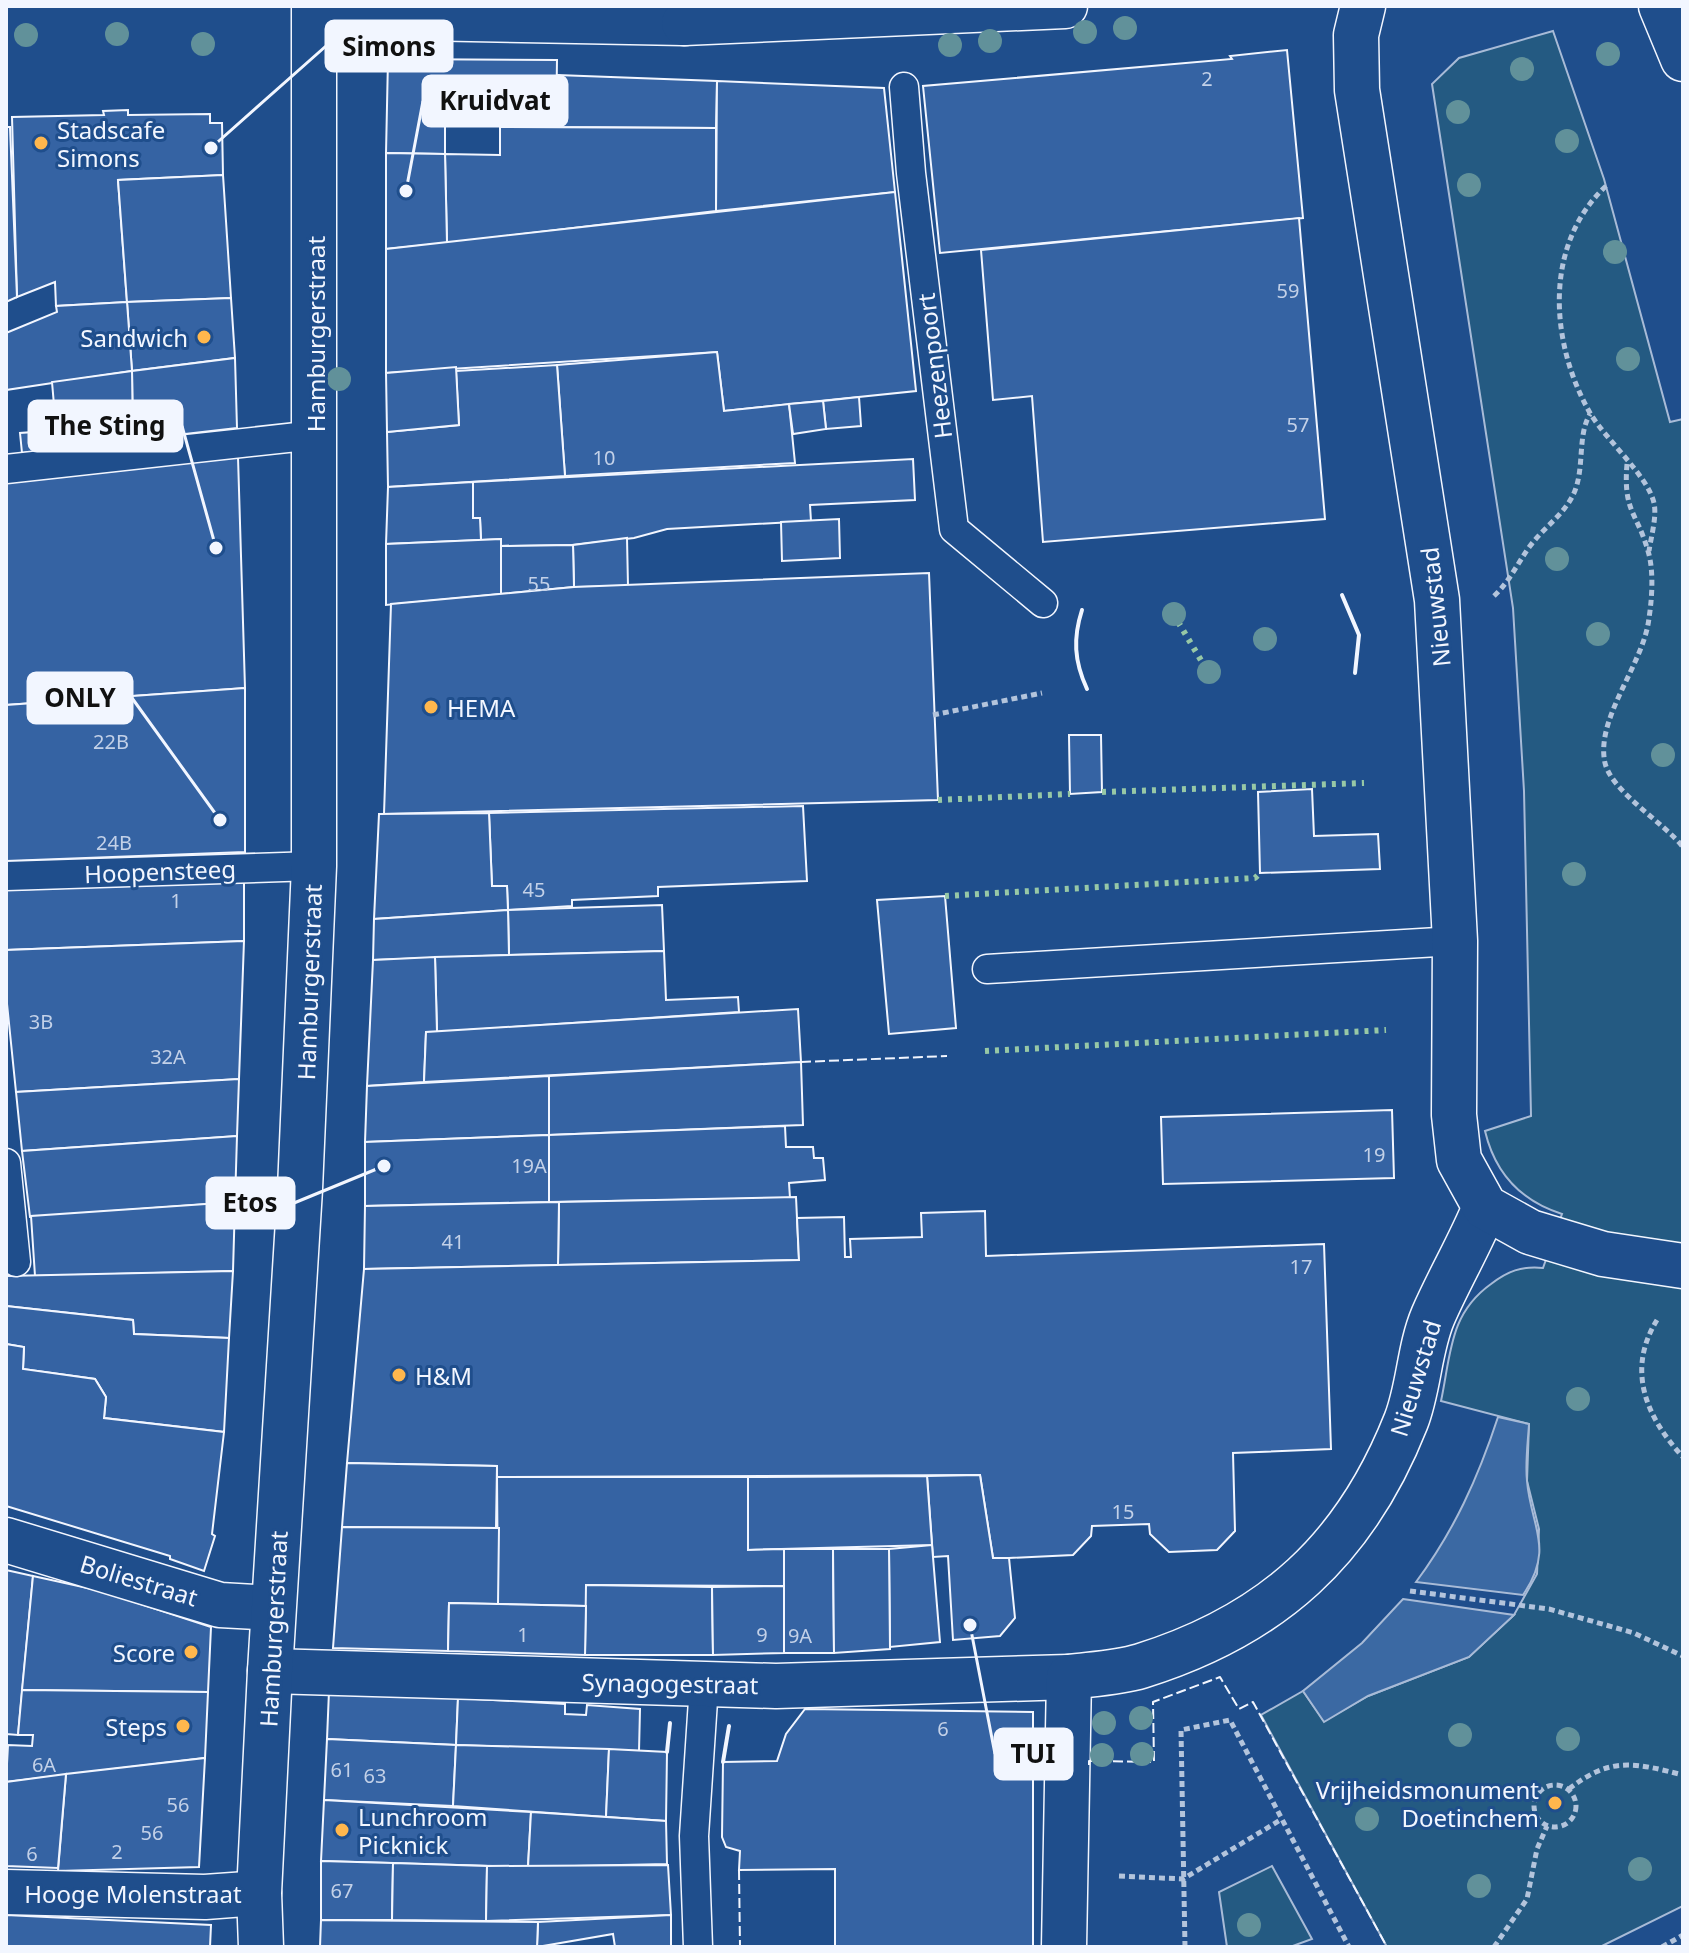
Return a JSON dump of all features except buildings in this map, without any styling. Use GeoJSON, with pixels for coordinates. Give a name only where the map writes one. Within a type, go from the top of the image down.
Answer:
{"type":"FeatureCollection","features":[{"type":"Feature","properties":{"kind":"street"},"geometry":{"type":"LineString","coordinates":[[314,11],[684,14],[1065,6]]}},
{"type":"Feature","properties":{"kind":"street","name":"Nieuwstad"},"geometry":{"type":"LineString","coordinates":[[1069,1677],[1139,1667],[1231,1631],[1293,1590],[1341,1537],[1379,1480],[1407,1419],[1432,1319],[1485,1207],[1459,1160],[1454,1115],[1455,941],[1440,647],[1430,550],[1357,90],[1356,35],[1363,6]]}},
{"type":"Feature","properties":{"kind":"street"},"geometry":{"type":"LineString","coordinates":[[1661,6],[1683,59]]}},
{"type":"Feature","properties":{"kind":"street","name":"Hamburgerstraat"},"geometry":{"type":"LineString","coordinates":[[261,1947],[259,1893],[273,1608],[300,1189],[314,866],[314,11]]}},
{"type":"Feature","properties":{"kind":"street"},"geometry":{"type":"LineString","coordinates":[[1485,1207],[1530,1232],[1567,1246],[1683,1266]]}},
{"type":"Feature","properties":{"kind":"street","name":"Boliestraat"},"geometry":{"type":"LineString","coordinates":[[6,1540],[220,1605],[273,1608]]}},
{"type":"Feature","properties":{"kind":"street","name":"Synagogestraat"},"geometry":{"type":"LineString","coordinates":[[270,1671],[704,1685],[1069,1677]]}},
{"type":"Feature","properties":{"kind":"street"},"geometry":{"type":"LineString","coordinates":[[1064,1947],[1069,1677]]}},
{"type":"Feature","properties":{"kind":"street","name":"Hooge Molenstraat"},"geometry":{"type":"LineString","coordinates":[[6,1892],[205,1897],[259,1893]]}},
{"type":"Feature","properties":{"kind":"lane","name":"Heezenpoort"},"geometry":{"type":"LineString","coordinates":[[904,87],[911,173],[954,529],[1043,603]]}},
{"type":"Feature","properties":{"kind":"lane"},"geometry":{"type":"LineString","coordinates":[[6,469],[315,435]]}},
{"type":"Feature","properties":{"kind":"lane","name":"Hoopensteeg"},"geometry":{"type":"LineString","coordinates":[[6,876],[314,866]]}},
{"type":"Feature","properties":{"kind":"lane"},"geometry":{"type":"LineString","coordinates":[[987,969],[1455,941]]}},
{"type":"Feature","properties":{"kind":"lane"},"geometry":{"type":"LineString","coordinates":[[6,1163],[16,1262]]}},
{"type":"Feature","properties":{"kind":"lane"},"geometry":{"type":"LineString","coordinates":[[698,1947],[694,1836],[704,1685]]}},
{"type":"Feature","properties":{"kind":"path"},"geometry":{"type":"LineString","coordinates":[[1606,186],[1587,203],[1576,224],[1561,273],[1563,350],[1591,414],[1627,464],[1648,486],[1655,506],[1649,552],[1649,619],[1643,643],[1608,727],[1606,765],[1614,780],[1668,828],[1683,847]]}},
{"type":"Feature","properties":{"kind":"path"},"geometry":{"type":"LineString","coordinates":[[1440,647],[1509,582],[1529,547],[1563,512],[1575,492],[1583,462],[1585,423],[1591,414]]}},
{"type":"Feature","properties":{"kind":"path"},"geometry":{"type":"LineString","coordinates":[[1627,464],[1628,508],[1649,552]]}},
{"type":"Feature","properties":{"kind":"path"},"geometry":{"type":"LineString","coordinates":[[933,715],[1042,693]]}},
{"type":"Feature","properties":{"kind":"path"},"geometry":{"type":"LineString","coordinates":[[1663,1311],[1649,1333],[1640,1359],[1641,1385],[1662,1435],[1683,1457]]}},
{"type":"Feature","properties":{"kind":"path"},"geometry":{"type":"LineString","coordinates":[[1410,1591],[1549,1609],[1634,1633],[1683,1656]]}},
{"type":"Feature","properties":{"kind":"path"},"geometry":{"type":"LineString","coordinates":[[1185,1947],[1181,1730],[1230,1720],[1349,1947]]}},
{"type":"Feature","properties":{"kind":"path"},"geometry":{"type":"LineString","coordinates":[[1569,1789],[1604,1767],[1632,1763],[1683,1775]]}},
{"type":"Feature","properties":{"kind":"path"},"geometry":{"type":"LineString","coordinates":[[1563,1785],[1576,1801],[1575,1814],[1567,1824],[1547,1826],[1533,1810],[1536,1795],[1548,1786],[1563,1785]]}},
{"type":"Feature","properties":{"kind":"path"},"geometry":{"type":"LineString","coordinates":[[1118,1876],[1183,1879],[1282,1819]]}},
{"type":"Feature","properties":{"kind":"path"},"geometry":{"type":"LineString","coordinates":[[1494,1947],[1527,1899],[1537,1849],[1547,1826]]}},
{"type":"Feature","properties":{"kind":"path"},"geometry":{"type":"LineString","coordinates":[[1662,1947],[1683,1935]]}},
{"type":"Feature","properties":{"kind":"shaded area"},"geometry":{"type":"Polygon","coordinates":[[[1553,31],[1604,179],[1670,422],[1683,419],[1683,1906],[1600,1947],[1387,1947],[1261,1715],[1303,1691],[1324,1721],[1368,1696],[1469,1657],[1514,1615],[1537,1574],[1539,1529],[1527,1481],[1529,1424],[1441,1401],[1454,1336],[1467,1308],[1503,1276],[1515,1270],[1543,1268],[1562,1214],[1534,1201],[1512,1183],[1495,1160],[1485,1131],[1531,1116],[1524,791],[1513,608],[1432,84],[1459,58],[1553,31]]]}},
{"type":"Feature","properties":{"kind":"shaded area"},"geometry":{"type":"Polygon","coordinates":[[[1498,1417],[1529,1424],[1527,1481],[1539,1551],[1533,1579],[1523,1595],[1416,1582],[1464,1503],[1498,1417]]]}},
{"type":"Feature","properties":{"kind":"shaded area"},"geometry":{"type":"Polygon","coordinates":[[[1403,1599],[1514,1615],[1469,1657],[1368,1696],[1324,1722],[1303,1691],[1362,1643],[1403,1599]]]}},
{"type":"Feature","properties":{"kind":"shaded area"},"geometry":{"type":"Polygon","coordinates":[[[1272,1866],[1312,1939],[1290,1947],[1227,1947],[1219,1892],[1272,1866]]]}},
{"type":"Feature","properties":{"kind":"hedge"},"geometry":{"type":"LineString","coordinates":[[1168,605],[1214,682]]}},
{"type":"Feature","properties":{"kind":"hedge"},"geometry":{"type":"LineString","coordinates":[[1102,792],[1364,783]]}},
{"type":"Feature","properties":{"kind":"hedge"},"geometry":{"type":"LineString","coordinates":[[938,800],[1070,794]]}},
{"type":"Feature","properties":{"kind":"hedge"},"geometry":{"type":"LineString","coordinates":[[945,896],[1255,878],[1260,873]]}},
{"type":"Feature","properties":{"kind":"hedge"},"geometry":{"type":"LineString","coordinates":[[985,1051],[1386,1030]]}},
{"type":"Feature","properties":{"kind":"fence"},"geometry":{"type":"LineString","coordinates":[[801,1062],[947,1056]]}},
{"type":"Feature","properties":{"kind":"fence"},"geometry":{"type":"LineString","coordinates":[[1089,1765],[1089,1761],[1154,1762],[1153,1702],[1220,1677],[1239,1709],[1253,1702],[1387,1947]]}},
{"type":"Feature","properties":{"kind":"fence"},"geometry":{"type":"LineString","coordinates":[[739,1870],[740,1947]]}},
{"type":"Feature","properties":{"kind":"wall"},"geometry":{"type":"LineString","coordinates":[[1342,595],[1359,635],[1355,673]]}},
{"type":"Feature","properties":{"kind":"wall"},"geometry":{"type":"LineString","coordinates":[[1082,610],[1076,650],[1087,689]]}},
{"type":"Feature","properties":{"kind":"wall"},"geometry":{"type":"LineString","coordinates":[[667,1752],[670,1723]]}},
{"type":"Feature","properties":{"kind":"wall"},"geometry":{"type":"LineString","coordinates":[[723,1762],[729,1726]]}},
{"type":"Feature","properties":{"kind":"place","name":"Stadscafe Simons"},"geometry":{"type":"Point","coordinates":[41,143]}},
{"type":"Feature","properties":{"kind":"place","name":"Simons"},"geometry":{"type":"Point","coordinates":[211,148]}},
{"type":"Feature","properties":{"kind":"place","name":"Kruidvat"},"geometry":{"type":"Point","coordinates":[406,191]}},
{"type":"Feature","properties":{"kind":"place","name":"Sandwich"},"geometry":{"type":"Point","coordinates":[204,337]}},
{"type":"Feature","properties":{"kind":"place","name":"The Sting"},"geometry":{"type":"Point","coordinates":[216,548]}},
{"type":"Feature","properties":{"kind":"place","name":"HEMA"},"geometry":{"type":"Point","coordinates":[431,707]}},
{"type":"Feature","properties":{"kind":"place","name":"ONLY"},"geometry":{"type":"Point","coordinates":[220,820]}},
{"type":"Feature","properties":{"kind":"place","name":"Etos"},"geometry":{"type":"Point","coordinates":[384,1166]}},
{"type":"Feature","properties":{"kind":"place","name":"H&M"},"geometry":{"type":"Point","coordinates":[399,1375]}},
{"type":"Feature","properties":{"kind":"place","name":"TUI"},"geometry":{"type":"Point","coordinates":[970,1625]}},
{"type":"Feature","properties":{"kind":"place","name":"Score"},"geometry":{"type":"Point","coordinates":[191,1652]}},
{"type":"Feature","properties":{"kind":"place","name":"Steps"},"geometry":{"type":"Point","coordinates":[183,1726]}},
{"type":"Feature","properties":{"kind":"place","name":"Vrijheidsmonument Doetinchem"},"geometry":{"type":"Point","coordinates":[1555,1803]}},
{"type":"Feature","properties":{"kind":"place","name":"Lunchroom Picknick"},"geometry":{"type":"Point","coordinates":[342,1830]}}]}
